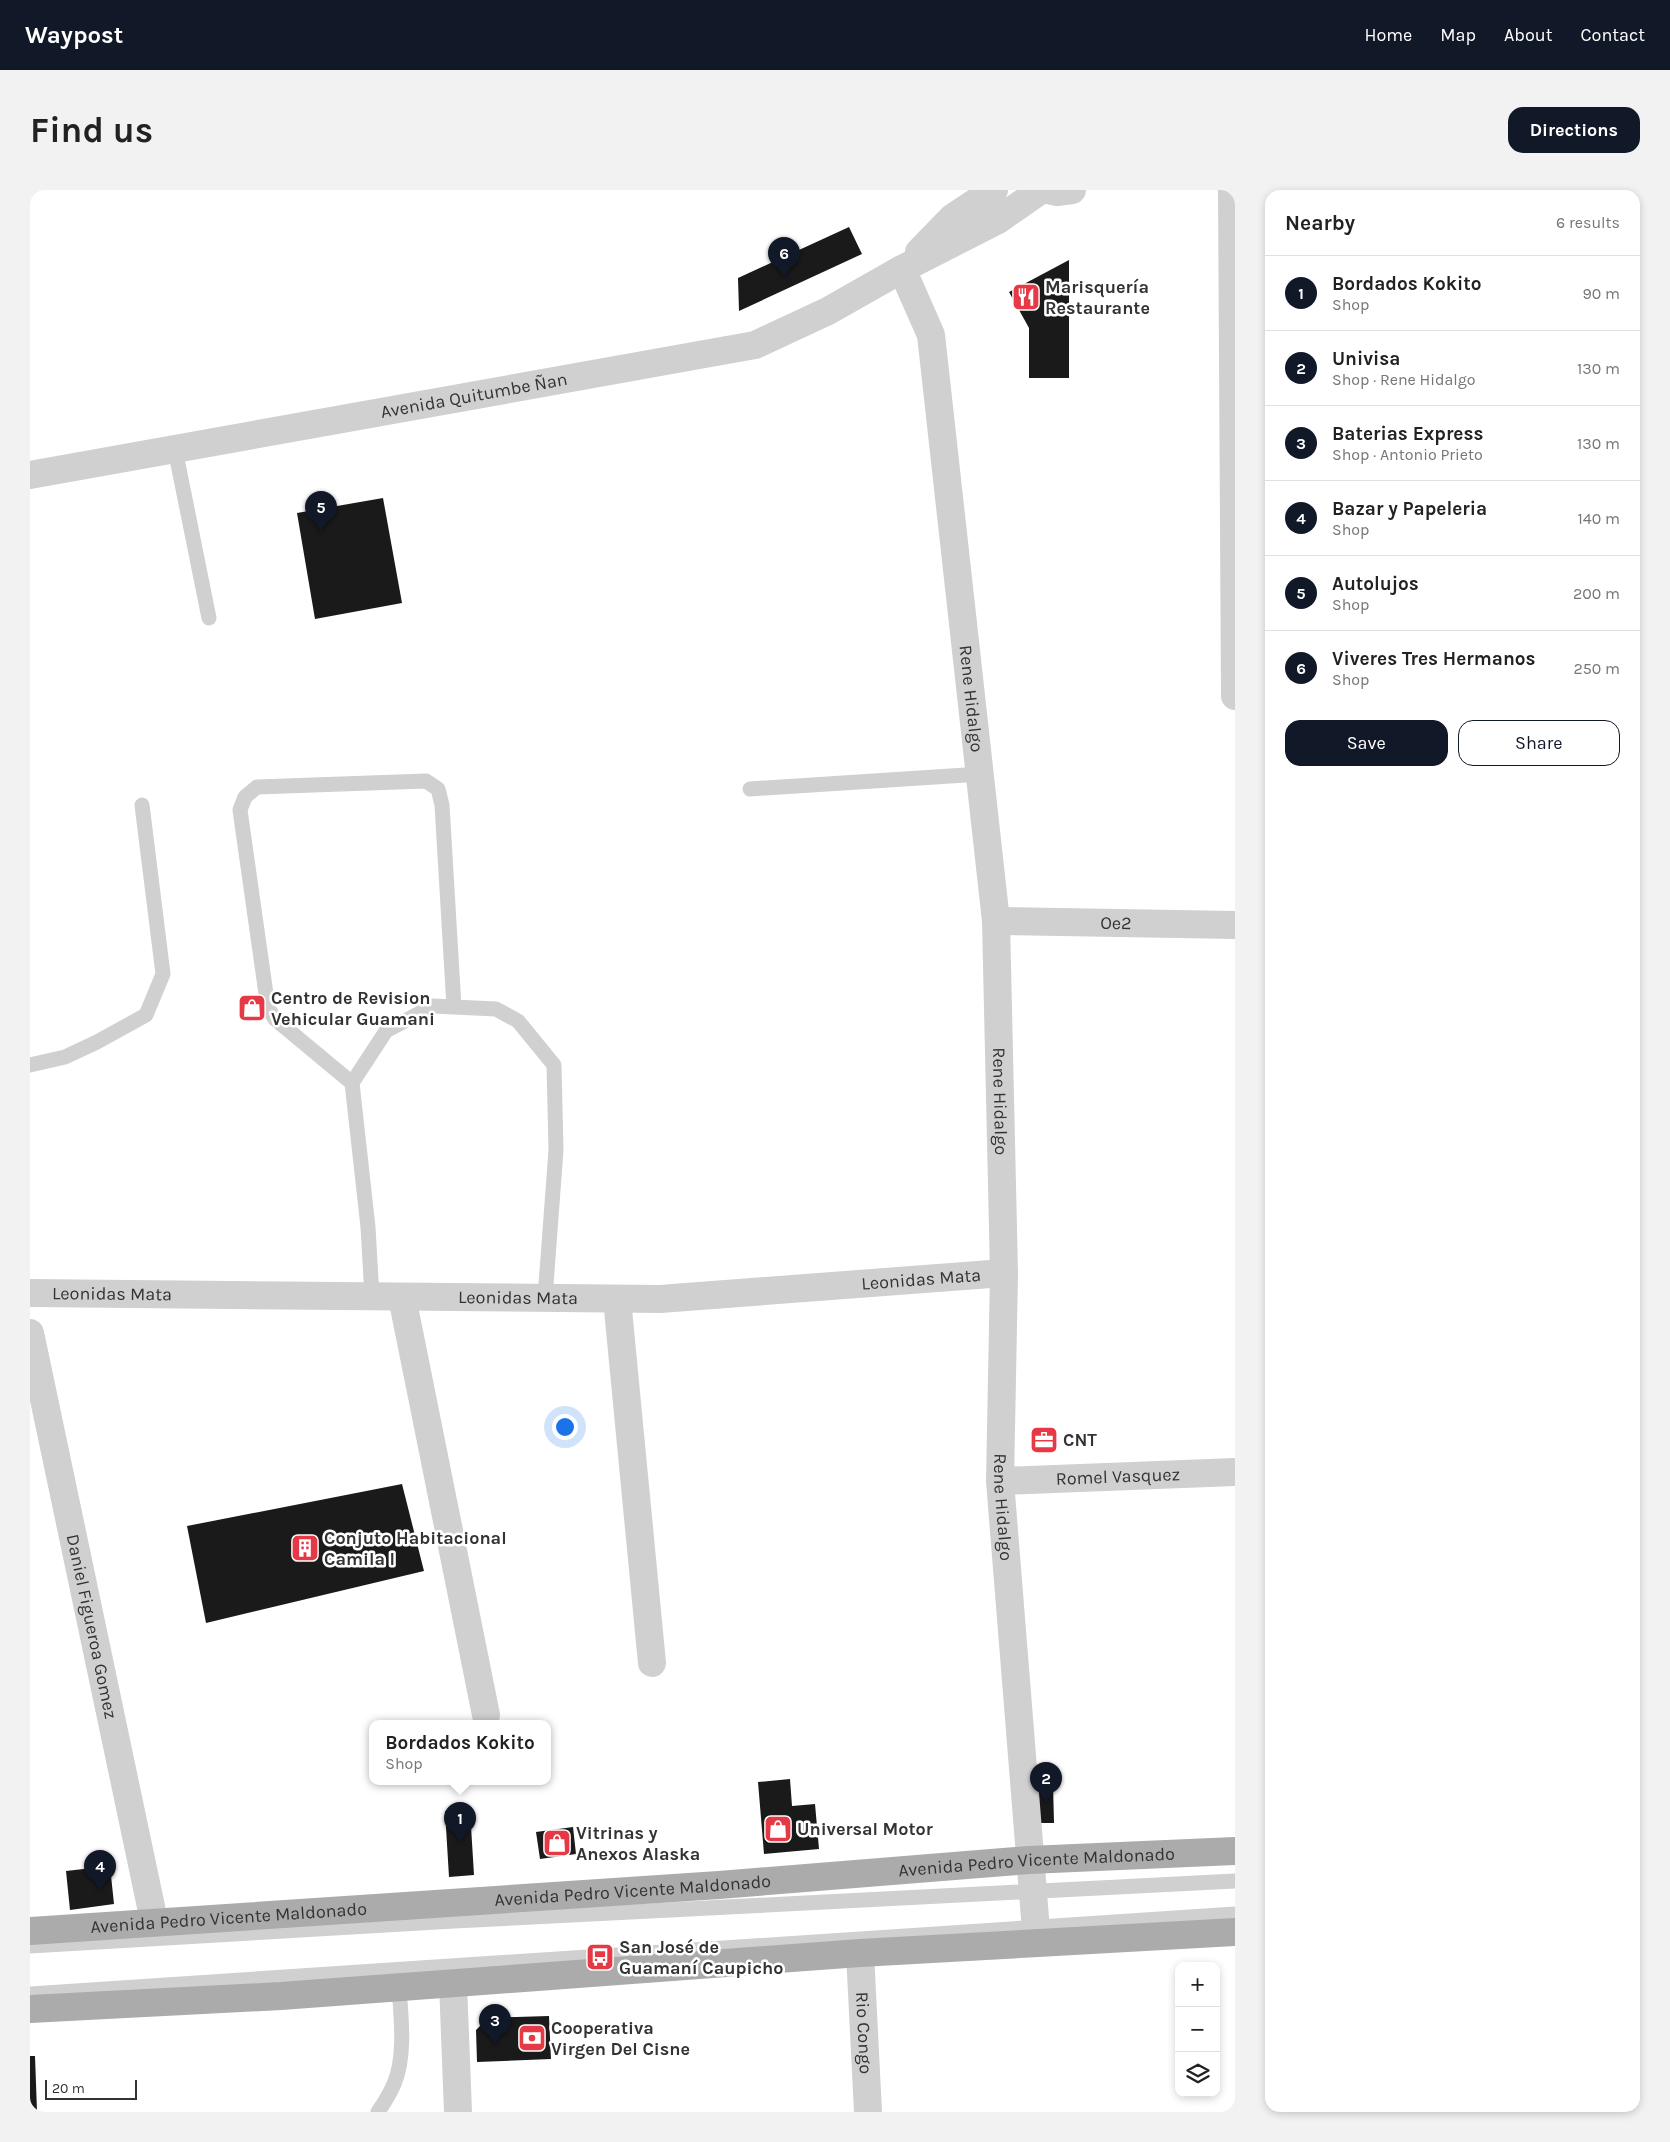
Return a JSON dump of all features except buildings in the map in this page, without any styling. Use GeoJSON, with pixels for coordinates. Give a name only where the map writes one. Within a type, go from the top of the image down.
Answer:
{"type":"FeatureCollection","features":[{"type":"Feature","properties":{"kind":"main road","name":"Avenida Pedro Vicente Maldonado"},"geometry":{"type":"LineString","coordinates":[[30,1931],[154,1921],[720,1886],[1029,1860],[1235,1851]]}},
{"type":"Feature","properties":{"kind":"main road"},"geometry":{"type":"LineString","coordinates":[[30,2009],[281,1996],[860,1953],[1036,1935],[1235,1932]]}},
{"type":"Feature","properties":{"kind":"street","name":"Avenida Quitumbe Ñan"},"geometry":{"type":"LineString","coordinates":[[902,269],[952,218],[994,190]]}},
{"type":"Feature","properties":{"kind":"street","name":"Avenida Quitumbe Ñan"},"geometry":{"type":"LineString","coordinates":[[30,475],[755,345],[828,311],[902,269],[998,220],[1041,190]]}},
{"type":"Feature","properties":{"kind":"street"},"geometry":{"type":"LineString","coordinates":[[1048,190],[1057,192],[1072,190]]}},
{"type":"Feature","properties":{"kind":"street"},"geometry":{"type":"LineString","coordinates":[[1232,190],[1235,696]]}},
{"type":"Feature","properties":{"kind":"street","name":"Rene Hidalgo"},"geometry":{"type":"LineString","coordinates":[[902,269],[931,335],[996,920],[1004,1273],[1000,1481],[1036,1935]]}},
{"type":"Feature","properties":{"kind":"street","name":"Oe2"},"geometry":{"type":"LineString","coordinates":[[996,920],[1235,925]]}},
{"type":"Feature","properties":{"kind":"street","name":"Leonidas Mata"},"geometry":{"type":"LineString","coordinates":[[30,1293],[660,1299],[1004,1273]]}},
{"type":"Feature","properties":{"kind":"street"},"geometry":{"type":"LineString","coordinates":[[402,1297],[486,1715]]}},
{"type":"Feature","properties":{"kind":"street"},"geometry":{"type":"LineString","coordinates":[[616,1299],[652,1663]]}},
{"type":"Feature","properties":{"kind":"street","name":"Daniel Figueroa Gomez"},"geometry":{"type":"LineString","coordinates":[[30,1333],[154,1921]]}},
{"type":"Feature","properties":{"kind":"street","name":"Romel Vasquez"},"geometry":{"type":"LineString","coordinates":[[1000,1481],[1235,1472]]}},
{"type":"Feature","properties":{"kind":"street","name":"Rio Congo"},"geometry":{"type":"LineString","coordinates":[[860,1953],[868,2112]]}},
{"type":"Feature","properties":{"kind":"street"},"geometry":{"type":"LineString","coordinates":[[453,1982],[458,2112]]}},
{"type":"Feature","properties":{"kind":"lane"},"geometry":{"type":"LineString","coordinates":[[175,449],[209,618]]}},
{"type":"Feature","properties":{"kind":"lane"},"geometry":{"type":"LineString","coordinates":[[750,789],[981,774]]}},
{"type":"Feature","properties":{"kind":"lane"},"geometry":{"type":"LineString","coordinates":[[352,1083],[275,1020],[268,1008],[240,810],[245,797],[257,787],[426,781],[438,789],[442,805],[454,1007]]}},
{"type":"Feature","properties":{"kind":"lane"},"geometry":{"type":"LineString","coordinates":[[30,1065],[65,1057],[146,1015],[163,974],[142,805]]}},
{"type":"Feature","properties":{"kind":"lane"},"geometry":{"type":"LineString","coordinates":[[372,1297],[368,1227],[352,1083],[386,1031],[433,1006],[496,1009],[518,1021],[554,1065],[556,1150],[545,1298]]}},
{"type":"Feature","properties":{"kind":"lane"},"geometry":{"type":"LineString","coordinates":[[30,1946],[1235,1881]]}},
{"type":"Feature","properties":{"kind":"lane"},"geometry":{"type":"LineString","coordinates":[[30,1994],[1036,1935],[1235,1914]]}},
{"type":"Feature","properties":{"kind":"lane"},"geometry":{"type":"LineString","coordinates":[[378,2112],[395,2083],[400,2054],[401,2015],[399,1987]]}},
{"type":"Feature","properties":{"kind":"place","name":"Viveres Tres Hermanos"},"geometry":{"type":"Point","coordinates":[784,278]}},
{"type":"Feature","properties":{"kind":"place","name":"Marisquería Restaurante"},"geometry":{"type":"Point","coordinates":[1026,297]}},
{"type":"Feature","properties":{"kind":"place","name":"Autolujos"},"geometry":{"type":"Point","coordinates":[321,532]}},
{"type":"Feature","properties":{"kind":"place","name":"Centro de Revision Vehicular Guamani"},"geometry":{"type":"Point","coordinates":[252,1008]}},
{"type":"Feature","properties":{"kind":"place","name":"CNT"},"geometry":{"type":"Point","coordinates":[1044,1440]}},
{"type":"Feature","properties":{"kind":"place","name":"Conjuto Habitacional Camila I"},"geometry":{"type":"Point","coordinates":[305,1548]}},
{"type":"Feature","properties":{"kind":"place","name":"Univisa"},"geometry":{"type":"Point","coordinates":[1046,1803]}},
{"type":"Feature","properties":{"kind":"place","name":"Universal Motor"},"geometry":{"type":"Point","coordinates":[778,1829]}},
{"type":"Feature","properties":{"kind":"place","name":"Bordados Kokito"},"geometry":{"type":"Point","coordinates":[460,1843]}},
{"type":"Feature","properties":{"kind":"place","name":"Vitrinas y Anexos Alaska"},"geometry":{"type":"Point","coordinates":[557,1843]}},
{"type":"Feature","properties":{"kind":"place","name":"Bazar y Papeleria"},"geometry":{"type":"Point","coordinates":[100,1891]}},
{"type":"Feature","properties":{"kind":"place","name":"San José de Guamaní Caupicho"},"geometry":{"type":"Point","coordinates":[600,1957]}},
{"type":"Feature","properties":{"kind":"place","name":"Cooperativa Virgen Del Cisne"},"geometry":{"type":"Point","coordinates":[532,2038]}},
{"type":"Feature","properties":{"kind":"place","name":"Baterias Express"},"geometry":{"type":"Point","coordinates":[495,2045]}}]}
